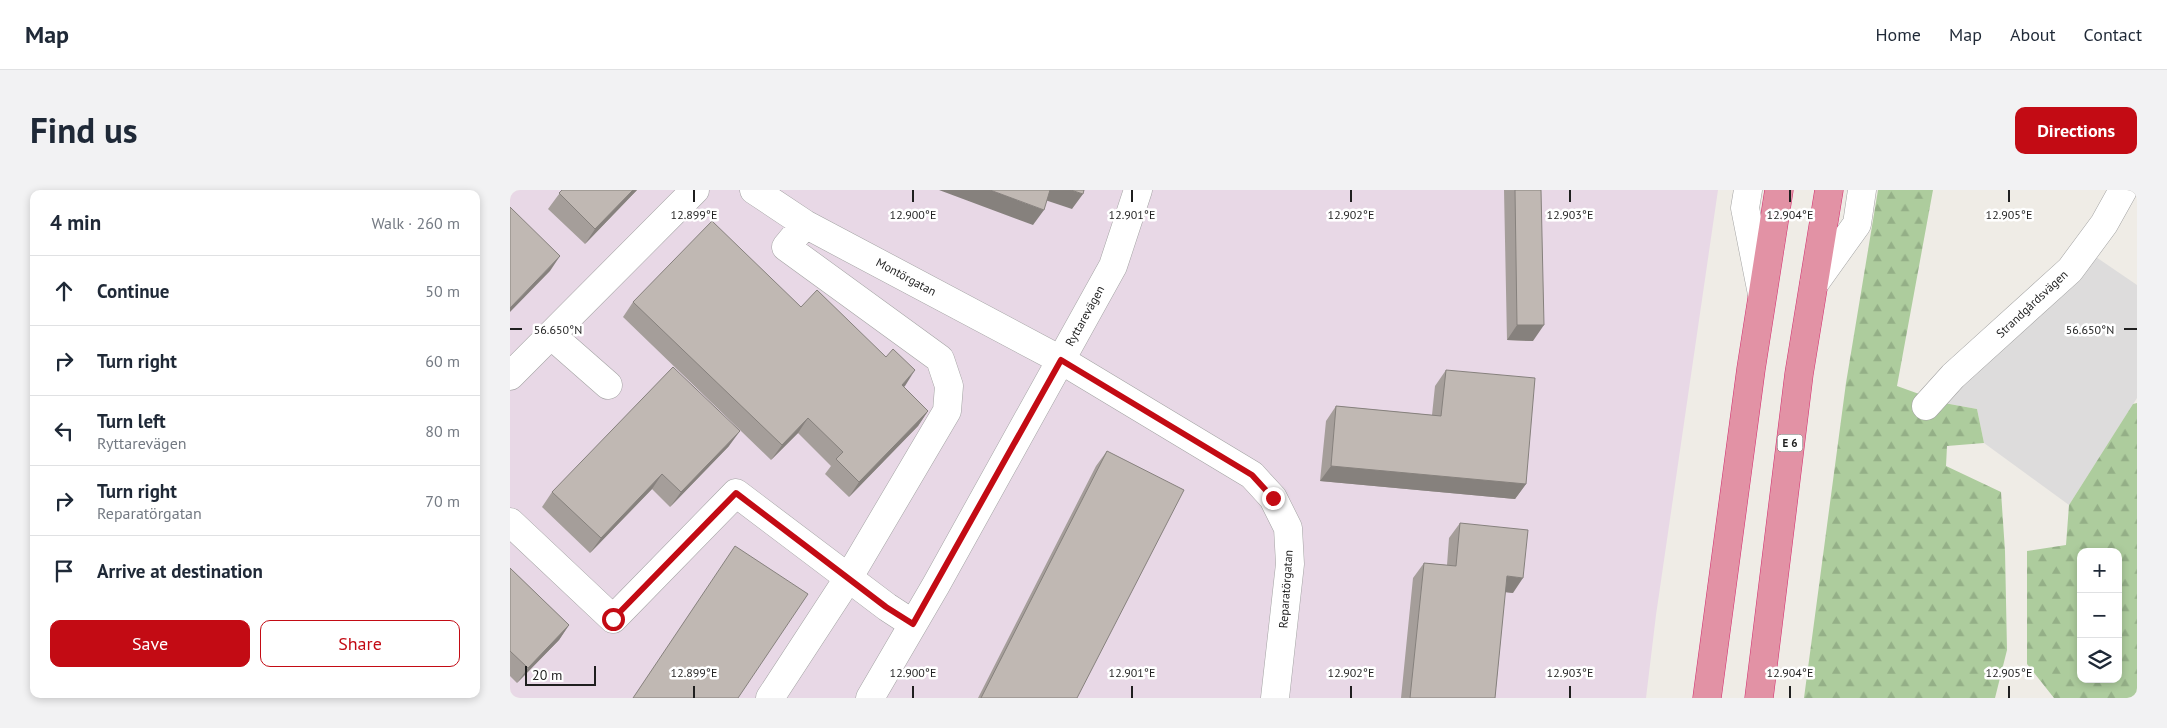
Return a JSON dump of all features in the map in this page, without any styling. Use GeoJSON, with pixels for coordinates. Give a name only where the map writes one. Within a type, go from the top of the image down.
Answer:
{"type":"FeatureCollection","features":[{"type":"Feature","properties":{"kind":"highway"},"geometry":{"type":"LineString","coordinates":[[1707,698],[1751,369],[1779,190]]}},
{"type":"Feature","properties":{"kind":"highway","name":"E 6"},"geometry":{"type":"LineString","coordinates":[[1759,698],[1799,374],[1829,190]]}},
{"type":"Feature","properties":{"kind":"street"},"geometry":{"type":"LineString","coordinates":[[510,376],[695,190]]}},
{"type":"Feature","properties":{"kind":"street","name":"Montörgatan"},"geometry":{"type":"LineString","coordinates":[[754,190],[806,224],[1061,360]]}},
{"type":"Feature","properties":{"kind":"street","name":"Ryttarevägen"},"geometry":{"type":"LineString","coordinates":[[870,698],[1112,266],[1138,190]]}},
{"type":"Feature","properties":{"kind":"street"},"geometry":{"type":"LineString","coordinates":[[1748,190],[1745,208],[1762,297]]}},
{"type":"Feature","properties":{"kind":"street"},"geometry":{"type":"LineString","coordinates":[[1814,284],[1857,224],[1862,190]]}},
{"type":"Feature","properties":{"kind":"street","name":"Strandgårdsvägen"},"geometry":{"type":"LineString","coordinates":[[1926,406],[1953,376],[2070,270],[2104,224],[2124,190]]}},
{"type":"Feature","properties":{"kind":"street"},"geometry":{"type":"LineString","coordinates":[[770,698],[849,577],[947,411],[949,386],[940,359],[786,247],[806,224]]}},
{"type":"Feature","properties":{"kind":"street"},"geometry":{"type":"LineString","coordinates":[[551,335],[608,385]]}},
{"type":"Feature","properties":{"kind":"street","name":"Reparatörgatan"},"geometry":{"type":"LineString","coordinates":[[1061,360],[1252,475],[1273,498],[1288,528],[1290,564],[1275,698]]}},
{"type":"Feature","properties":{"kind":"street"},"geometry":{"type":"LineString","coordinates":[[510,522],[613,619],[736,493],[886,607],[913,624]]}},
{"type":"Feature","properties":{"kind":"shaded area"},"geometry":{"type":"Polygon","coordinates":[[[510,190],[1718,190],[1656,615],[1646,698],[510,698],[510,190]]]}},
{"type":"Feature","properties":{"kind":"shaded area"},"geometry":{"type":"Polygon","coordinates":[[[2093,255],[2137,285],[2137,398],[2069,505],[1984,443],[1977,409],[1944,403],[2093,255]]]}},
{"type":"Feature","properties":{"kind":"green space"},"geometry":{"type":"Polygon","coordinates":[[[1878,190],[1933,190],[1897,386],[1944,403],[1977,409],[1984,443],[1947,446],[1946,466],[2001,492],[2005,551],[2007,650],[1995,698],[1804,698],[1846,383],[1878,190]]]}},
{"type":"Feature","properties":{"kind":"green space"},"geometry":{"type":"Polygon","coordinates":[[[2137,403],[2137,698],[2054,698],[2027,664],[2027,551],[2066,545],[2069,505],[2133,404],[2137,403]]]}},
{"type":"Feature","properties":{"kind":"building"},"geometry":{"type":"Polygon","coordinates":[[[562,190],[633,190],[595,229],[559,193],[562,190]]]}},
{"type":"Feature","properties":{"kind":"building"},"geometry":{"type":"Polygon","coordinates":[[[990,190],[1050,190],[1044,210],[990,190]]]}},
{"type":"Feature","properties":{"kind":"building"},"geometry":{"type":"Polygon","coordinates":[[[1071,190],[1084,190],[1083,194],[1071,190]]]}},
{"type":"Feature","properties":{"kind":"building"},"geometry":{"type":"Polygon","coordinates":[[[1515,190],[1541,190],[1544,325],[1517,325],[1515,190]]]}},
{"type":"Feature","properties":{"kind":"building"},"geometry":{"type":"Polygon","coordinates":[[[510,207],[560,256],[510,308],[510,207]]]}},
{"type":"Feature","properties":{"kind":"building"},"geometry":{"type":"Polygon","coordinates":[[[712,221],[801,307],[817,290],[886,357],[893,349],[915,370],[902,385],[928,411],[859,482],[836,459],[843,452],[808,418],[782,445],[633,302],[712,221]]]}},
{"type":"Feature","properties":{"kind":"building"},"geometry":{"type":"Polygon","coordinates":[[[673,367],[740,431],[681,492],[662,474],[601,538],[552,492],[673,367]]]}},
{"type":"Feature","properties":{"kind":"building"},"geometry":{"type":"Polygon","coordinates":[[[1446,370],[1535,378],[1526,484],[1331,466],[1336,406],[1441,416],[1446,370]]]}},
{"type":"Feature","properties":{"kind":"building"},"geometry":{"type":"Polygon","coordinates":[[[1107,451],[1184,490],[1077,698],[981,698],[1107,451]]]}},
{"type":"Feature","properties":{"kind":"building"},"geometry":{"type":"Polygon","coordinates":[[[1460,523],[1528,530],[1523,578],[1507,576],[1495,698],[1410,698],[1424,563],[1456,566],[1460,523]]]}},
{"type":"Feature","properties":{"kind":"building"},"geometry":{"type":"Polygon","coordinates":[[[735,546],[808,594],[738,698],[633,698],[735,546]]]}},
{"type":"Feature","properties":{"kind":"building"},"geometry":{"type":"Polygon","coordinates":[[[510,568],[569,625],[528,668],[510,651],[510,568]]]}},
{"type":"Feature","properties":{"kind":"route"},"geometry":{"type":"LineString","coordinates":[[613,619],[736,493],[886,607],[913,624],[1061,360],[1252,475],[1273,498]]}}]}
